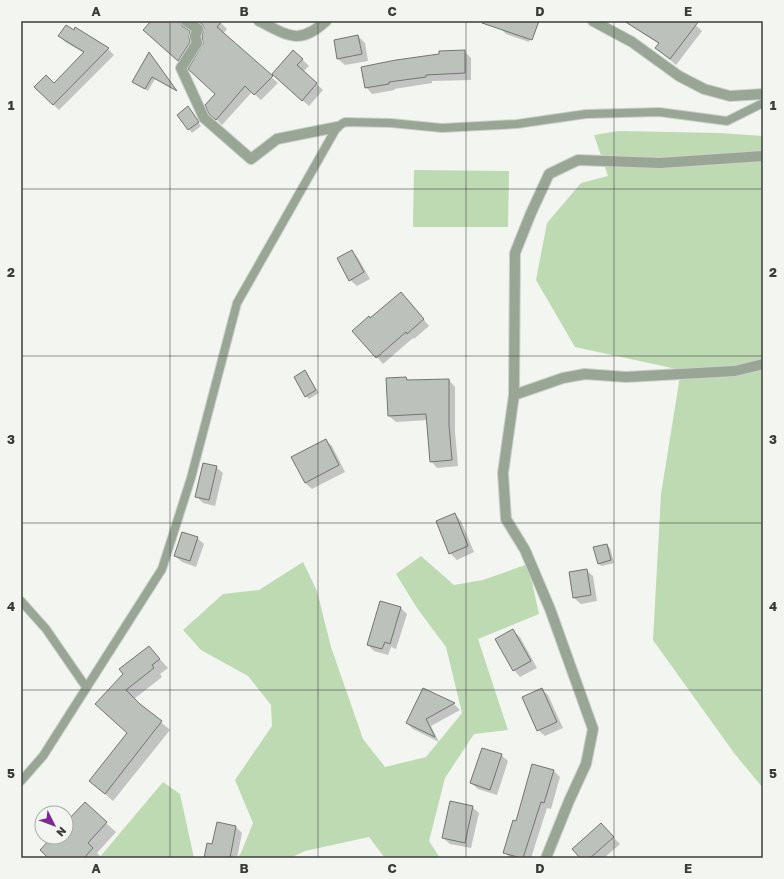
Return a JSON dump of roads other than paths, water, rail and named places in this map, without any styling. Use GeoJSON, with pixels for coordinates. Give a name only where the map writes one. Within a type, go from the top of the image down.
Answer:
{"type":"FeatureCollection","features":[{"type":"Feature","properties":{"kind":"street"},"geometry":{"type":"LineString","coordinates":[[186,21],[198,29],[195,36],[196,43],[180,68],[187,83],[204,118],[251,160],[277,139],[337,127]]}},
{"type":"Feature","properties":{"kind":"street"},"geometry":{"type":"LineString","coordinates":[[259,21],[286,35],[305,36],[326,21]]}},
{"type":"Feature","properties":{"kind":"street"},"geometry":{"type":"LineString","coordinates":[[593,21],[632,42],[679,76],[704,89],[730,96],[763,94]]}},
{"type":"Feature","properties":{"kind":"street"},"geometry":{"type":"LineString","coordinates":[[546,858],[586,764],[593,728],[550,609],[525,550],[506,519],[503,473],[514,395],[515,253],[549,174],[578,160],[660,163],[763,156]]}},
{"type":"Feature","properties":{"kind":"street"},"geometry":{"type":"LineString","coordinates":[[514,395],[563,378],[585,374],[626,377],[735,371],[763,364]]}},
{"type":"Feature","properties":{"kind":"lane"},"geometry":{"type":"LineString","coordinates":[[21,781],[43,756],[162,569],[191,478],[237,303],[337,127],[345,122],[391,123],[442,128],[517,124],[586,114],[659,112],[727,121],[763,102]]}},
{"type":"Feature","properties":{"kind":"lane"},"geometry":{"type":"LineString","coordinates":[[21,601],[46,629],[86,687]]}}]}
